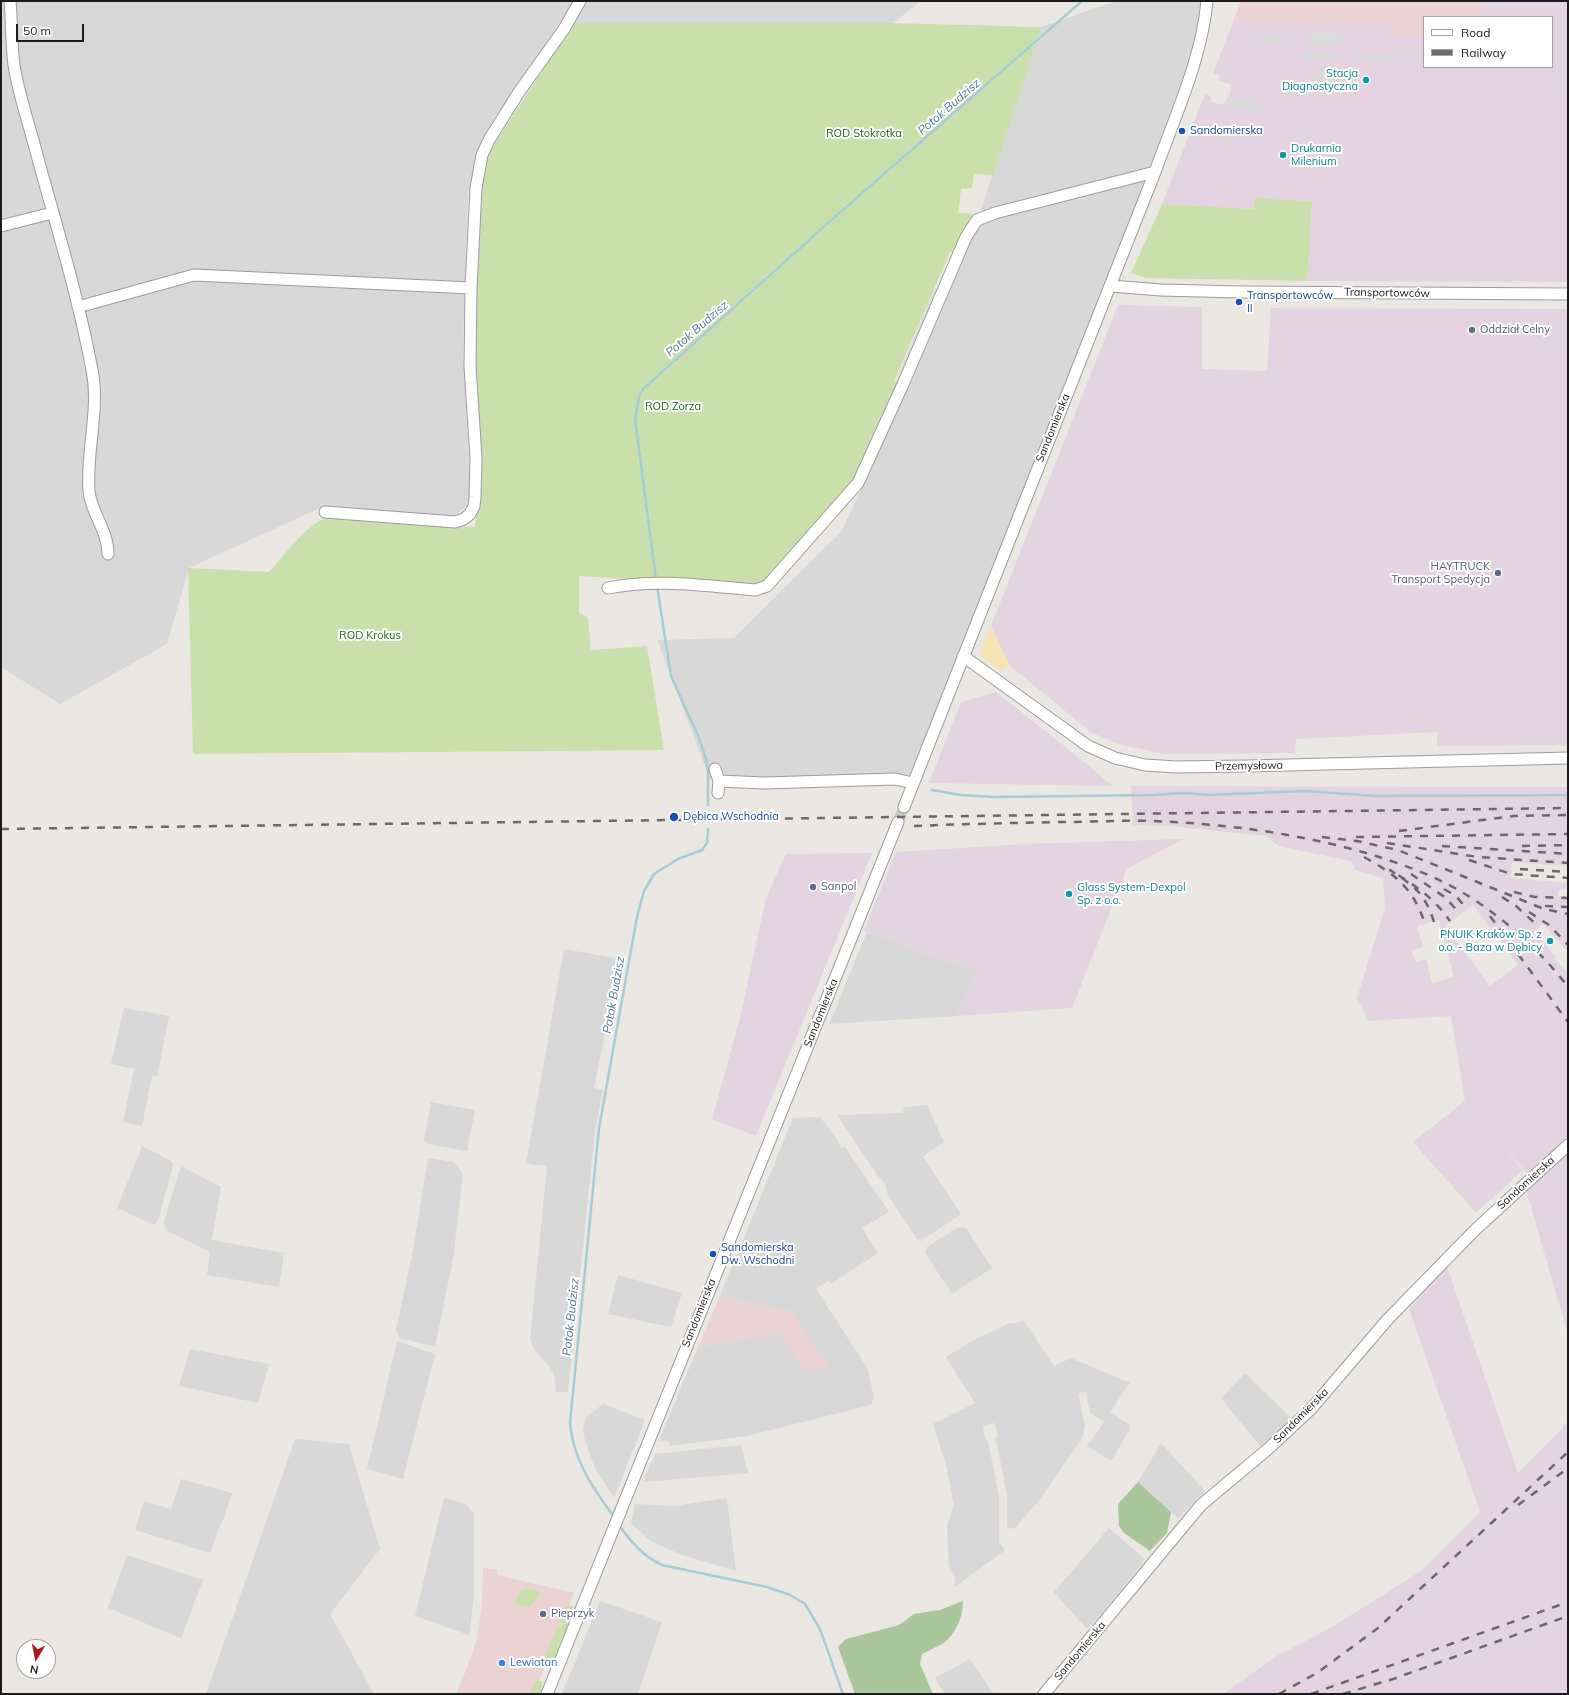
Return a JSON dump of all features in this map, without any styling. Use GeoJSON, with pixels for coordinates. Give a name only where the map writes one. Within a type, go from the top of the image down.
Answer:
{"type":"FeatureCollection","features":[{"type":"Feature","properties":{"kind":"street"},"geometry":{"type":"LineString","coordinates":[[10,1],[14,65],[78,307],[92,371],[95,396],[91,439],[89,484],[90,498],[108,542],[108,554]]}},
{"type":"Feature","properties":{"kind":"street","name":"Sandomierska"},"geometry":{"type":"LineString","coordinates":[[904,807],[962,656],[1111,286],[1155,172],[1190,77],[1206,13],[1207,1]]}},
{"type":"Feature","properties":{"kind":"street"},"geometry":{"type":"LineString","coordinates":[[325,512],[455,522],[464,519],[470,514],[474,506],[476,458],[470,366],[471,288],[476,188],[482,155],[489,140],[519,92],[564,30],[578,5]]}},
{"type":"Feature","properties":{"kind":"street"},"geometry":{"type":"LineString","coordinates":[[608,588],[630,583],[664,583],[754,590],[771,582],[854,488],[904,382],[966,237],[977,220],[995,213],[1155,172]]}},
{"type":"Feature","properties":{"kind":"street"},"geometry":{"type":"LineString","coordinates":[[1,226],[52,213]]}},
{"type":"Feature","properties":{"kind":"street"},"geometry":{"type":"LineString","coordinates":[[78,307],[194,275],[471,288]]}},
{"type":"Feature","properties":{"kind":"street","name":"Transportowców"},"geometry":{"type":"LineString","coordinates":[[1111,286],[1161,290],[1568,294]]}},
{"type":"Feature","properties":{"kind":"street","name":"Przemysłowa"},"geometry":{"type":"LineString","coordinates":[[962,656],[1088,746],[1115,758],[1145,765],[1176,767],[1247,766],[1568,758]]}},
{"type":"Feature","properties":{"kind":"street"},"geometry":{"type":"LineString","coordinates":[[715,769],[719,781],[718,793]]}},
{"type":"Feature","properties":{"kind":"street"},"geometry":{"type":"LineString","coordinates":[[719,781],[764,783],[895,779],[913,783]]}},
{"type":"Feature","properties":{"kind":"street","name":"Sandomierska"},"geometry":{"type":"LineString","coordinates":[[547,1694],[898,822]]}},
{"type":"Feature","properties":{"kind":"street","name":"Sandomierska"},"geometry":{"type":"LineString","coordinates":[[1044,1694],[1201,1504],[1268,1449],[1311,1409],[1398,1308],[1476,1229],[1568,1145]]}},
{"type":"Feature","properties":{"kind":"shaded area"},"geometry":{"type":"Polygon","coordinates":[[[1,1],[921,1],[893,23],[573,23],[564,16],[479,146],[468,192],[463,347],[471,502],[454,517],[320,508],[189,568],[167,644],[60,704],[1,667],[1,1]]]}},
{"type":"Feature","properties":{"kind":"shaded area"},"geometry":{"type":"Polygon","coordinates":[[[1116,1],[1206,1],[1182,110],[917,782],[710,779],[657,640],[734,638],[841,532],[877,456],[975,228],[1041,27],[1116,1]]]}},
{"type":"Feature","properties":{"kind":"shaded area"},"geometry":{"type":"Polygon","coordinates":[[[1241,1],[1482,1],[1481,16],[1423,16],[1423,36],[1391,35],[1391,24],[1233,22],[1241,1]]]}},
{"type":"Feature","properties":{"kind":"shaded area"},"geometry":{"type":"Polygon","coordinates":[[[1482,1],[1568,1],[1568,282],[1307,281],[1312,201],[1255,198],[1254,209],[1162,204],[1205,94],[1211,97],[1212,102],[1223,105],[1230,93],[1231,85],[1219,80],[1220,76],[1213,73],[1233,22],[1391,24],[1391,35],[1423,36],[1423,68],[1553,68],[1553,16],[1481,16],[1482,1]]]}},
{"type":"Feature","properties":{"kind":"shaded area"},"geometry":{"type":"Polygon","coordinates":[[[1312,31],[1334,31],[1341,35],[1341,45],[1304,45],[1304,40],[1312,38],[1312,31]]]}},
{"type":"Feature","properties":{"kind":"shaded area"},"geometry":{"type":"Polygon","coordinates":[[[1262,37],[1285,37],[1282,44],[1260,43],[1262,37]]]}},
{"type":"Feature","properties":{"kind":"shaded area"},"geometry":{"type":"Polygon","coordinates":[[[1304,52],[1338,53],[1338,59],[1303,58],[1304,52]]]}},
{"type":"Feature","properties":{"kind":"shaded area"},"geometry":{"type":"Polygon","coordinates":[[[1355,55],[1394,55],[1394,62],[1355,62],[1355,55]]]}},
{"type":"Feature","properties":{"kind":"shaded area"},"geometry":{"type":"Polygon","coordinates":[[[1315,72],[1335,73],[1335,88],[1315,88],[1315,72]]]}},
{"type":"Feature","properties":{"kind":"shaded area"},"geometry":{"type":"Polygon","coordinates":[[[1229,99],[1262,103],[1258,112],[1228,108],[1229,99]]]}},
{"type":"Feature","properties":{"kind":"shaded area"},"geometry":{"type":"Polygon","coordinates":[[[935,288],[942,289],[902,380],[897,378],[935,288]]]}},
{"type":"Feature","properties":{"kind":"shaded area"},"geometry":{"type":"Polygon","coordinates":[[[1118,305],[1202,307],[1202,369],[1267,371],[1271,308],[1568,309],[1568,745],[1437,746],[1437,732],[1296,739],[1295,753],[1165,754],[1122,745],[1092,733],[1009,665],[991,626],[1118,305]]]}},
{"type":"Feature","properties":{"kind":"shaded area"},"geometry":{"type":"Polygon","coordinates":[[[996,692],[1113,786],[929,783],[961,702],[996,692]]]}},
{"type":"Feature","properties":{"kind":"shaded area"},"geometry":{"type":"Polygon","coordinates":[[[849,771],[882,771],[882,777],[849,777],[849,771]]]}},
{"type":"Feature","properties":{"kind":"shaded area"},"geometry":{"type":"Polygon","coordinates":[[[1131,786],[1568,787],[1568,866],[1512,862],[1511,878],[1568,883],[1568,889],[1558,890],[1558,896],[1568,896],[1568,950],[1567,951],[1543,924],[1534,932],[1556,957],[1554,959],[1568,973],[1568,1335],[1527,1193],[1526,1172],[1494,1135],[1523,1170],[1476,1213],[1413,1142],[1465,1101],[1451,1016],[1369,1021],[1357,998],[1385,908],[1383,878],[1355,870],[1351,861],[1278,846],[1266,836],[1171,826],[1133,825],[1131,786]],[[1473,905],[1445,926],[1490,986],[1518,965],[1473,905]],[[1439,920],[1417,926],[1423,947],[1412,951],[1416,962],[1426,959],[1432,983],[1454,977],[1439,920]]]}},
{"type":"Feature","properties":{"kind":"shaded area","name":"Glass System-Dexpol Sp. z o.o."},"geometry":{"type":"Polygon","coordinates":[[[1183,839],[1127,869],[1072,1008],[956,1016],[975,971],[906,947],[897,941],[864,931],[896,852],[1025,844],[1183,839]]]}},
{"type":"Feature","properties":{"kind":"shaded area"},"geometry":{"type":"Polygon","coordinates":[[[872,853],[756,1136],[712,1119],[740,1018],[766,898],[786,854],[872,853]]]}},
{"type":"Feature","properties":{"kind":"shaded area"},"geometry":{"type":"Polygon","coordinates":[[[867,932],[897,941],[906,947],[976,971],[956,1016],[829,1024],[867,932]]]}},
{"type":"Feature","properties":{"kind":"shaded area"},"geometry":{"type":"Polygon","coordinates":[[[564,949],[620,959],[594,1088],[603,1090],[595,1131],[568,1392],[556,1392],[554,1375],[550,1367],[536,1352],[530,1340],[547,1166],[526,1163],[564,949]]]}},
{"type":"Feature","properties":{"kind":"shaded area"},"geometry":{"type":"Polygon","coordinates":[[[124,1008],[169,1016],[157,1077],[152,1076],[142,1126],[123,1122],[134,1069],[111,1064],[124,1008]]]}},
{"type":"Feature","properties":{"kind":"shaded area"},"geometry":{"type":"Polygon","coordinates":[[[431,1102],[475,1110],[467,1151],[428,1144],[424,1140],[431,1102]]]}},
{"type":"Feature","properties":{"kind":"shaded area"},"geometry":{"type":"Polygon","coordinates":[[[927,1105],[944,1142],[923,1157],[961,1214],[922,1240],[917,1239],[888,1195],[885,1183],[878,1176],[837,1115],[903,1113],[904,1107],[927,1105]]]}},
{"type":"Feature","properties":{"kind":"shaded area"},"geometry":{"type":"Polygon","coordinates":[[[820,1117],[839,1142],[841,1148],[845,1147],[889,1212],[862,1228],[878,1253],[831,1284],[828,1281],[816,1289],[868,1369],[874,1398],[871,1405],[747,1436],[669,1446],[669,1442],[659,1440],[698,1347],[780,1332],[805,1371],[829,1364],[808,1340],[792,1312],[720,1296],[793,1118],[820,1117]]]}},
{"type":"Feature","properties":{"kind":"shaded area"},"geometry":{"type":"Polygon","coordinates":[[[142,1146],[171,1161],[173,1165],[158,1221],[154,1225],[117,1208],[142,1146]]]}},
{"type":"Feature","properties":{"kind":"shaded area"},"geometry":{"type":"Polygon","coordinates":[[[428,1158],[454,1162],[463,1174],[453,1259],[435,1347],[400,1338],[396,1330],[412,1255],[428,1158]]]}},
{"type":"Feature","properties":{"kind":"shaded area"},"geometry":{"type":"Polygon","coordinates":[[[183,1167],[221,1187],[212,1240],[284,1253],[279,1287],[207,1275],[210,1252],[167,1231],[164,1222],[180,1168],[183,1167]]]}},
{"type":"Feature","properties":{"kind":"shaded area"},"geometry":{"type":"Polygon","coordinates":[[[958,1227],[966,1228],[992,1268],[952,1294],[925,1253],[927,1247],[958,1227]]]}},
{"type":"Feature","properties":{"kind":"shaded area"},"geometry":{"type":"Polygon","coordinates":[[[1447,1267],[1518,1473],[1568,1422],[1568,1694],[1223,1694],[1275,1657],[1332,1627],[1421,1571],[1480,1512],[1409,1309],[1428,1286],[1447,1267]]]}},
{"type":"Feature","properties":{"kind":"shaded area"},"geometry":{"type":"Polygon","coordinates":[[[618,1275],[682,1293],[671,1327],[608,1314],[618,1275]]]}},
{"type":"Feature","properties":{"kind":"shaded area"},"geometry":{"type":"Polygon","coordinates":[[[720,1296],[792,1312],[808,1340],[829,1364],[805,1371],[779,1332],[698,1347],[720,1296]]]}},
{"type":"Feature","properties":{"kind":"shaded area"},"geometry":{"type":"Polygon","coordinates":[[[1023,1320],[1054,1366],[1071,1358],[1130,1383],[1110,1412],[1130,1425],[1129,1431],[1111,1461],[1087,1446],[1104,1422],[1090,1413],[1086,1392],[1078,1393],[1085,1426],[1082,1439],[1037,1503],[1014,1529],[1007,1527],[1007,1495],[996,1439],[998,1436],[995,1423],[983,1426],[985,1439],[988,1441],[999,1496],[999,1542],[1005,1550],[954,1588],[955,1579],[949,1565],[947,1526],[954,1505],[946,1465],[933,1424],[975,1403],[946,1357],[970,1342],[1010,1323],[1017,1323],[1023,1320]]]}},
{"type":"Feature","properties":{"kind":"shaded area"},"geometry":{"type":"Polygon","coordinates":[[[397,1341],[435,1354],[403,1479],[367,1469],[397,1341]]]}},
{"type":"Feature","properties":{"kind":"shaded area"},"geometry":{"type":"Polygon","coordinates":[[[190,1349],[269,1364],[258,1403],[179,1386],[190,1349]]]}},
{"type":"Feature","properties":{"kind":"shaded area"},"geometry":{"type":"Polygon","coordinates":[[[1245,1373],[1292,1419],[1260,1446],[1221,1398],[1245,1373]]]}},
{"type":"Feature","properties":{"kind":"shaded area"},"geometry":{"type":"Polygon","coordinates":[[[603,1404],[645,1420],[614,1498],[596,1470],[585,1441],[583,1429],[586,1417],[603,1404]]]}},
{"type":"Feature","properties":{"kind":"shaded area"},"geometry":{"type":"Polygon","coordinates":[[[295,1439],[349,1444],[380,1549],[330,1614],[374,1694],[206,1694],[295,1439]]]}},
{"type":"Feature","properties":{"kind":"shaded area"},"geometry":{"type":"Polygon","coordinates":[[[1161,1443],[1205,1491],[1178,1518],[1138,1482],[1161,1443]]]}},
{"type":"Feature","properties":{"kind":"shaded area"},"geometry":{"type":"Polygon","coordinates":[[[741,1445],[748,1473],[643,1482],[655,1454],[741,1445]]]}},
{"type":"Feature","properties":{"kind":"shaded area"},"geometry":{"type":"Polygon","coordinates":[[[181,1479],[232,1493],[210,1553],[135,1530],[144,1501],[171,1509],[181,1479]]]}},
{"type":"Feature","properties":{"kind":"shaded area"},"geometry":{"type":"Polygon","coordinates":[[[444,1498],[466,1504],[474,1514],[474,1597],[469,1635],[415,1616],[444,1498]]]}},
{"type":"Feature","properties":{"kind":"shaded area"},"geometry":{"type":"Polygon","coordinates":[[[727,1498],[736,1571],[682,1555],[652,1542],[631,1523],[635,1504],[674,1506],[727,1498]]]}},
{"type":"Feature","properties":{"kind":"shaded area"},"geometry":{"type":"Polygon","coordinates":[[[1109,1528],[1145,1559],[1113,1600],[1087,1629],[1054,1592],[1109,1528]]]}},
{"type":"Feature","properties":{"kind":"shaded area"},"geometry":{"type":"Polygon","coordinates":[[[127,1555],[203,1580],[181,1638],[108,1608],[127,1555]]]}},
{"type":"Feature","properties":{"kind":"shaded area"},"geometry":{"type":"Polygon","coordinates":[[[483,1568],[497,1569],[497,1575],[574,1593],[534,1694],[456,1694],[477,1639],[482,1604],[483,1568]]]}},
{"type":"Feature","properties":{"kind":"shaded area"},"geometry":{"type":"Polygon","coordinates":[[[600,1601],[662,1622],[638,1694],[562,1694],[600,1601]]]}},
{"type":"Feature","properties":{"kind":"shaded area"},"geometry":{"type":"Polygon","coordinates":[[[970,1659],[994,1694],[944,1694],[935,1678],[970,1659]]]}},
{"type":"Feature","properties":{"kind":"green space"},"geometry":{"type":"Polygon","coordinates":[[[573,23],[893,23],[1041,27],[993,175],[974,174],[972,188],[961,189],[958,213],[972,214],[956,252],[950,252],[894,381],[900,384],[855,481],[769,579],[754,586],[579,576],[579,612],[588,618],[591,650],[647,646],[664,750],[193,754],[188,568],[269,572],[306,531],[323,519],[331,517],[475,527],[480,475],[475,367],[478,218],[485,159],[573,23]]]}},
{"type":"Feature","properties":{"kind":"green space"},"geometry":{"type":"Polygon","coordinates":[[[1255,198],[1312,201],[1307,281],[1146,278],[1131,273],[1162,204],[1254,209],[1255,198]]]}},
{"type":"Feature","properties":{"kind":"green space"},"geometry":{"type":"Polygon","coordinates":[[[1138,1482],[1171,1512],[1167,1533],[1150,1551],[1124,1533],[1119,1526],[1118,1504],[1138,1482]]]}},
{"type":"Feature","properties":{"kind":"green space"},"geometry":{"type":"Polygon","coordinates":[[[528,1588],[540,1591],[531,1606],[524,1608],[515,1603],[520,1591],[528,1588]]]}},
{"type":"Feature","properties":{"kind":"green space"},"geometry":{"type":"Polygon","coordinates":[[[963,1601],[960,1619],[952,1634],[944,1643],[922,1654],[920,1664],[933,1694],[855,1694],[838,1647],[846,1639],[899,1625],[914,1614],[940,1610],[963,1601]]]}},
{"type":"Feature","properties":{"kind":"green space"},"geometry":{"type":"Polygon","coordinates":[[[568,1605],[574,1607],[574,1610],[552,1665],[545,1664],[544,1658],[557,1626],[561,1627],[563,1623],[558,1622],[563,1609],[568,1605]]]}},
{"type":"Feature","properties":{"kind":"green space"},"geometry":{"type":"Polygon","coordinates":[[[539,1680],[542,1682],[541,1694],[529,1694],[535,1681],[539,1680]]]}},
{"type":"Feature","properties":{"kind":"sand"},"geometry":{"type":"Polygon","coordinates":[[[991,626],[1009,665],[1002,671],[981,656],[980,653],[991,626]]]}},
{"type":"Feature","properties":{"kind":"waterway","name":"Potok Budzisz"},"geometry":{"type":"LineString","coordinates":[[656,579],[635,419],[639,397],[643,389],[837,215],[1082,1]]}},
{"type":"Feature","properties":{"kind":"waterway","name":"Potok Budzisz"},"geometry":{"type":"LineString","coordinates":[[657,586],[671,676],[699,738],[706,759],[708,772],[708,805]]}},
{"type":"Feature","properties":{"kind":"waterway"},"geometry":{"type":"LineString","coordinates":[[932,790],[961,795],[994,797],[1154,795],[1185,793],[1208,795],[1306,791],[1375,796],[1568,795]]}},
{"type":"Feature","properties":{"kind":"waterway","name":"Potok Budzisz"},"geometry":{"type":"LineString","coordinates":[[614,1517],[585,1473],[575,1449],[570,1423],[599,1128],[637,917],[644,891],[654,874],[678,859],[702,850],[707,843],[708,829]]}},
{"type":"Feature","properties":{"kind":"waterway","name":"Potok Budzisz"},"geometry":{"type":"LineString","coordinates":[[619,1525],[638,1548],[662,1565],[767,1587],[790,1595],[805,1604],[820,1629],[843,1694]]}},
{"type":"Feature","properties":{"kind":"tunnel"},"geometry":{"type":"LineString","coordinates":[[898,822],[904,807]]}},
{"type":"Feature","properties":{"kind":"railway"},"geometry":{"type":"LineString","coordinates":[[1,829],[1568,808]]}},
{"type":"Feature","properties":{"kind":"railway"},"geometry":{"type":"LineString","coordinates":[[1399,831],[1513,816],[1568,815]]}},
{"type":"Feature","properties":{"kind":"railway"},"geometry":{"type":"LineString","coordinates":[[914,826],[1119,821],[1181,822],[1266,831],[1349,848],[1419,871],[1440,880],[1475,900],[1519,934],[1545,960],[1568,987]]}},
{"type":"Feature","properties":{"kind":"railway"},"geometry":{"type":"LineString","coordinates":[[1356,837],[1568,834]]}},
{"type":"Feature","properties":{"kind":"railway"},"geometry":{"type":"LineString","coordinates":[[1322,837],[1357,841],[1398,850],[1544,909],[1568,914]]}},
{"type":"Feature","properties":{"kind":"railway"},"geometry":{"type":"LineString","coordinates":[[1387,843],[1478,857],[1568,863]]}},
{"type":"Feature","properties":{"kind":"railway"},"geometry":{"type":"LineString","coordinates":[[1522,846],[1568,845]]}},
{"type":"Feature","properties":{"kind":"railway"},"geometry":{"type":"LineString","coordinates":[[1442,846],[1568,854]]}},
{"type":"Feature","properties":{"kind":"railway"},"geometry":{"type":"LineString","coordinates":[[1364,857],[1394,876],[1402,884],[1415,901],[1425,924]]}},
{"type":"Feature","properties":{"kind":"railway"},"geometry":{"type":"LineString","coordinates":[[1469,860],[1511,874],[1568,878]]}},
{"type":"Feature","properties":{"kind":"railway"},"geometry":{"type":"LineString","coordinates":[[1520,869],[1568,872]]}},
{"type":"Feature","properties":{"kind":"railway"},"geometry":{"type":"LineString","coordinates":[[1434,922],[1427,904],[1418,891],[1390,870],[1423,892],[1437,905],[1450,921]]}},
{"type":"Feature","properties":{"kind":"railway"},"geometry":{"type":"LineString","coordinates":[[1411,874],[1446,898],[1460,914]]}},
{"type":"Feature","properties":{"kind":"railway"},"geometry":{"type":"LineString","coordinates":[[1444,889],[1456,896],[1467,909]]}},
{"type":"Feature","properties":{"kind":"railway"},"geometry":{"type":"LineString","coordinates":[[1514,892],[1535,897],[1568,898]]}},
{"type":"Feature","properties":{"kind":"railway"},"geometry":{"type":"LineString","coordinates":[[1502,897],[1516,906],[1539,927]]}},
{"type":"Feature","properties":{"kind":"railway"},"geometry":{"type":"LineString","coordinates":[[1545,906],[1568,907]]}},
{"type":"Feature","properties":{"kind":"railway"},"geometry":{"type":"LineString","coordinates":[[1529,912],[1549,925],[1568,945]]}},
{"type":"Feature","properties":{"kind":"railway"},"geometry":{"type":"LineString","coordinates":[[1490,916],[1568,1022]]}},
{"type":"Feature","properties":{"kind":"railway"},"geometry":{"type":"LineString","coordinates":[[1279,1694],[1317,1673],[1378,1628],[1568,1452]]}},
{"type":"Feature","properties":{"kind":"railway"},"geometry":{"type":"LineString","coordinates":[[1518,1505],[1568,1468]]}},
{"type":"Feature","properties":{"kind":"railway"},"geometry":{"type":"LineString","coordinates":[[1311,1694],[1568,1602]]}},
{"type":"Feature","properties":{"kind":"railway"},"geometry":{"type":"LineString","coordinates":[[1343,1694],[1393,1679],[1568,1616]]}},
{"type":"Feature","properties":{"kind":"place","name":"Stacja Diagnostyczna"},"geometry":{"type":"Point","coordinates":[1366,80]}},
{"type":"Feature","properties":{"kind":"place","name":"Sandomierska"},"geometry":{"type":"Point","coordinates":[1182,131]}},
{"type":"Feature","properties":{"kind":"place","name":"Drukarnia Milenium"},"geometry":{"type":"Point","coordinates":[1283,155]}},
{"type":"Feature","properties":{"kind":"place","name":"Transportowców II"},"geometry":{"type":"Point","coordinates":[1239,302]}},
{"type":"Feature","properties":{"kind":"place","name":"Oddział Celny"},"geometry":{"type":"Point","coordinates":[1472,330]}},
{"type":"Feature","properties":{"kind":"place","name":"HAYTRUCK Transport Spedycja"},"geometry":{"type":"Point","coordinates":[1498,573]}},
{"type":"Feature","properties":{"kind":"place","name":"Dębica Wschodnia"},"geometry":{"type":"Point","coordinates":[674,817]}},
{"type":"Feature","properties":{"kind":"place","name":"Sanpol"},"geometry":{"type":"Point","coordinates":[813,887]}},
{"type":"Feature","properties":{"kind":"place","name":"Glass System-Dexpol Sp. z o.o."},"geometry":{"type":"Point","coordinates":[1069,894]}},
{"type":"Feature","properties":{"kind":"place","name":"PNUIK Kraków Sp. z o.o. - Baza w Dębicy"},"geometry":{"type":"Point","coordinates":[1550,941]}},
{"type":"Feature","properties":{"kind":"place","name":"Sandomierska Dw. Wschodni"},"geometry":{"type":"Point","coordinates":[713,1254]}},
{"type":"Feature","properties":{"kind":"place","name":"Pieprzyk"},"geometry":{"type":"Point","coordinates":[543,1614]}},
{"type":"Feature","properties":{"kind":"place","name":"Lewiatan"},"geometry":{"type":"Point","coordinates":[502,1663]}},
{"type":"Feature","properties":{"kind":"park label","name":"ROD Stokrotka"},"geometry":{"type":"Point","coordinates":[864,134]}},
{"type":"Feature","properties":{"kind":"park label","name":"ROD Zorza"},"geometry":{"type":"Point","coordinates":[673,407]}},
{"type":"Feature","properties":{"kind":"park label","name":"ROD Krokus"},"geometry":{"type":"Point","coordinates":[370,636]}}]}
